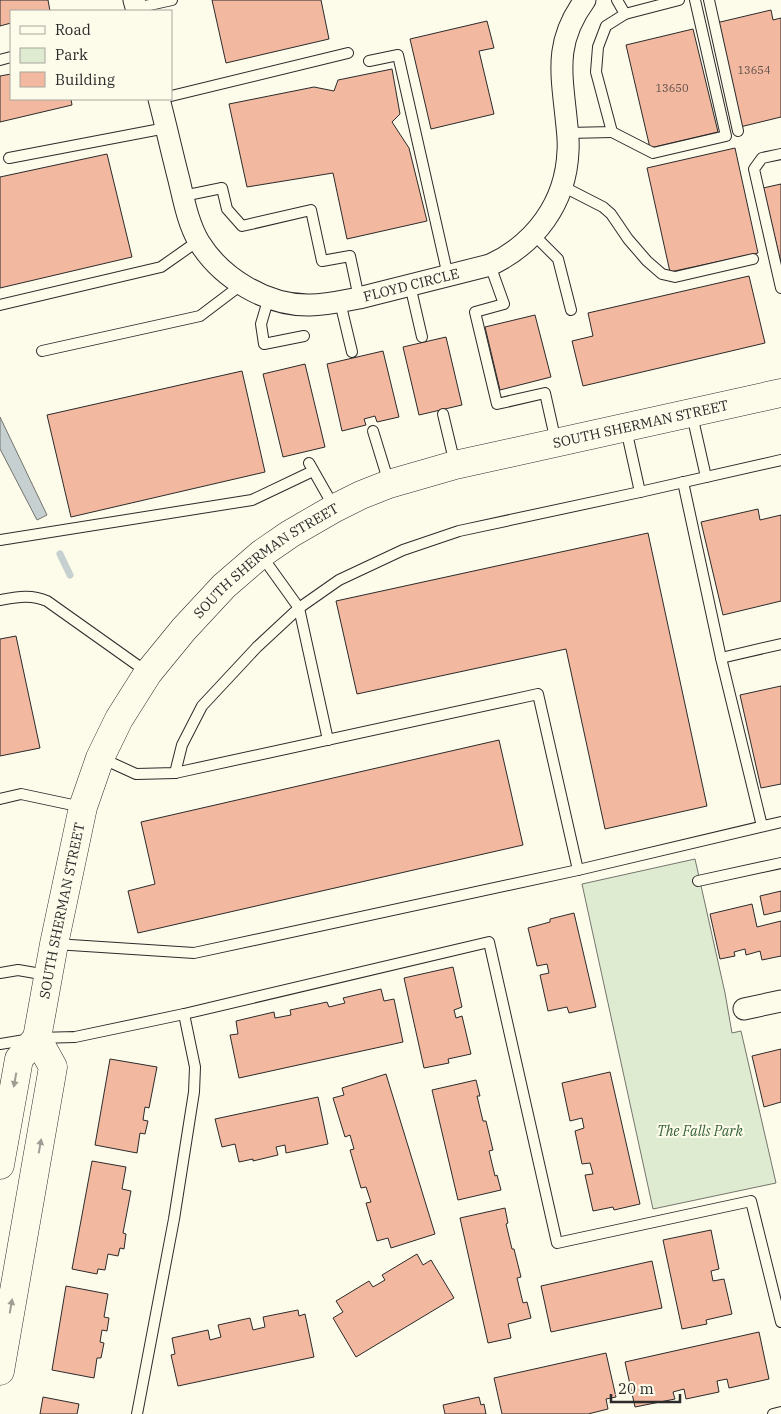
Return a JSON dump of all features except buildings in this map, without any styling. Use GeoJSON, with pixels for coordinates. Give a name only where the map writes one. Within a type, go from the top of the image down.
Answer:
{"type":"FeatureCollection","features":[{"type":"Feature","properties":{"kind":"street","name":"FLOYD CIRCLE"},"geometry":{"type":"LineString","coordinates":[[160,100],[189,220],[198,241],[211,258],[241,285],[283,302],[309,305],[350,300],[410,286],[490,265],[503,259],[517,250],[546,220],[562,186],[567,166],[568,133],[561,61],[566,34],[575,14],[586,0]]}},
{"type":"Feature","properties":{"kind":"street","name":"SOUTH SHERMAN STREET"},"geometry":{"type":"LineString","coordinates":[[37,1038],[54,944],[83,807],[100,758],[119,719],[148,673],[184,629],[224,586],[261,554],[290,534],[335,508],[389,484],[455,465],[781,394]]}},
{"type":"Feature","properties":{"kind":"street"},"geometry":{"type":"LineString","coordinates":[[744,1009],[781,1001]]}},
{"type":"Feature","properties":{"kind":"street"},"geometry":{"type":"LineString","coordinates":[[0,1165],[19,1059],[37,1038],[53,1067],[0,1371]]}},
{"type":"Feature","properties":{"kind":"lane"},"geometry":{"type":"LineString","coordinates":[[136,6],[172,0]]}},
{"type":"Feature","properties":{"kind":"lane"},"geometry":{"type":"LineString","coordinates":[[617,0],[625,14]]}},
{"type":"Feature","properties":{"kind":"lane"},"geometry":{"type":"LineString","coordinates":[[612,132],[596,72],[598,47],[606,26],[625,14],[679,0]]}},
{"type":"Feature","properties":{"kind":"lane"},"geometry":{"type":"LineString","coordinates":[[568,133],[612,132],[653,153],[726,136],[695,0]]}},
{"type":"Feature","properties":{"kind":"lane"},"geometry":{"type":"LineString","coordinates":[[708,0],[738,131]]}},
{"type":"Feature","properties":{"kind":"lane"},"geometry":{"type":"LineString","coordinates":[[172,96],[348,53]]}},
{"type":"Feature","properties":{"kind":"lane"},"geometry":{"type":"LineString","coordinates":[[369,61],[398,55],[448,276]]}},
{"type":"Feature","properties":{"kind":"lane"},"geometry":{"type":"LineString","coordinates":[[9,158],[166,128]]}},
{"type":"Feature","properties":{"kind":"lane"},"geometry":{"type":"LineString","coordinates":[[781,154],[762,158],[754,169],[781,288]]}},
{"type":"Feature","properties":{"kind":"lane"},"geometry":{"type":"LineString","coordinates":[[562,186],[603,207],[611,214],[640,254],[662,274],[675,277],[754,259]]}},
{"type":"Feature","properties":{"kind":"lane"},"geometry":{"type":"LineString","coordinates":[[183,196],[222,188],[227,209],[242,226],[311,210],[322,261],[350,256],[352,352]]}},
{"type":"Feature","properties":{"kind":"lane"},"geometry":{"type":"LineString","coordinates":[[533,234],[558,259],[572,310]]}},
{"type":"Feature","properties":{"kind":"lane"},"geometry":{"type":"LineString","coordinates":[[0,305],[161,267],[198,241]]}},
{"type":"Feature","properties":{"kind":"lane"},"geometry":{"type":"LineString","coordinates":[[490,265],[504,304],[475,312],[497,404],[545,393],[556,443]]}},
{"type":"Feature","properties":{"kind":"lane"},"geometry":{"type":"LineString","coordinates":[[42,351],[200,316],[241,285]]}},
{"type":"Feature","properties":{"kind":"lane"},"geometry":{"type":"LineString","coordinates":[[410,286],[422,337]]}},
{"type":"Feature","properties":{"kind":"lane"},"geometry":{"type":"LineString","coordinates":[[270,297],[261,324],[264,344],[304,336]]}},
{"type":"Feature","properties":{"kind":"lane"},"geometry":{"type":"LineString","coordinates":[[443,414],[455,465]]}},
{"type":"Feature","properties":{"kind":"lane"},"geometry":{"type":"LineString","coordinates":[[692,414],[706,477]]}},
{"type":"Feature","properties":{"kind":"lane"},"geometry":{"type":"LineString","coordinates":[[626,428],[640,492]]}},
{"type":"Feature","properties":{"kind":"lane"},"geometry":{"type":"LineString","coordinates":[[373,431],[389,484]]}},
{"type":"Feature","properties":{"kind":"lane"},"geometry":{"type":"LineString","coordinates":[[175,773],[182,745],[202,706],[256,647],[299,608],[339,580],[403,550],[469,528],[781,460]]}},
{"type":"Feature","properties":{"kind":"lane"},"geometry":{"type":"LineString","coordinates":[[0,540],[252,500],[311,467],[335,508]]}},
{"type":"Feature","properties":{"kind":"lane"},"geometry":{"type":"LineString","coordinates":[[683,482],[721,658],[762,826]]}},
{"type":"Feature","properties":{"kind":"lane"},"geometry":{"type":"LineString","coordinates":[[261,554],[299,608],[328,740]]}},
{"type":"Feature","properties":{"kind":"lane"},"geometry":{"type":"LineString","coordinates":[[0,600],[36,596],[47,601],[148,673]]}},
{"type":"Feature","properties":{"kind":"lane"},"geometry":{"type":"LineString","coordinates":[[721,658],[781,644]]}},
{"type":"Feature","properties":{"kind":"lane"},"geometry":{"type":"LineString","coordinates":[[100,758],[136,774],[175,773],[538,694],[578,870]]}},
{"type":"Feature","properties":{"kind":"lane"},"geometry":{"type":"LineString","coordinates":[[0,798],[21,794],[83,807]]}},
{"type":"Feature","properties":{"kind":"lane"},"geometry":{"type":"LineString","coordinates":[[54,944],[194,953],[578,870],[781,822]]}},
{"type":"Feature","properties":{"kind":"lane"},"geometry":{"type":"LineString","coordinates":[[698,881],[781,863]]}},
{"type":"Feature","properties":{"kind":"lane"},"geometry":{"type":"LineString","coordinates":[[0,1044],[37,1038],[75,1037],[184,1014],[489,942],[557,1243],[751,1201],[781,1322]]}},
{"type":"Feature","properties":{"kind":"lane"},"geometry":{"type":"LineString","coordinates":[[0,973],[18,970],[48,975]]}},
{"type":"Feature","properties":{"kind":"lane"},"geometry":{"type":"LineString","coordinates":[[137,1414],[172,1228],[194,1092],[196,1067],[184,1014]]}},
{"type":"Feature","properties":{"kind":"lane"},"geometry":{"type":"LineString","coordinates":[[773,1414],[781,1412]]}},
{"type":"Feature","properties":{"kind":"green space","name":"The Falls Park"},"geometry":{"type":"Polygon","coordinates":[[[695,859],[732,1033],[741,1031],[776,1183],[653,1209],[582,884],[695,859]]]}},
{"type":"Feature","properties":{"kind":"shaded area"},"geometry":{"type":"Polygon","coordinates":[[[0,417],[47,515],[37,520],[0,449],[0,417]]]}},
{"type":"Feature","properties":{"kind":"waterway"},"geometry":{"type":"LineString","coordinates":[[60,554],[70,575]]}}]}
